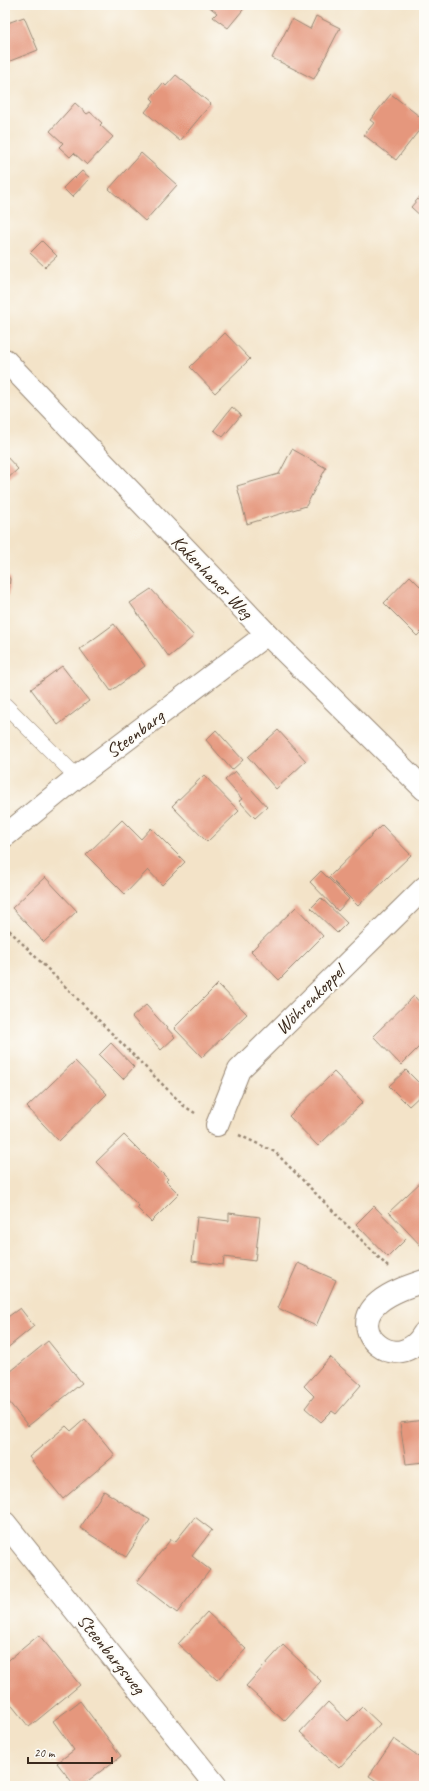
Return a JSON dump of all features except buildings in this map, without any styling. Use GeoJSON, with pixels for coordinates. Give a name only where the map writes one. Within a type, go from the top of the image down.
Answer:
{"type":"FeatureCollection","features":[{"type":"Feature","properties":{"kind":"street","name":"Kakenhaner Weg"},"geometry":{"type":"LineString","coordinates":[[5,360],[267,634],[424,789]]}},
{"type":"Feature","properties":{"kind":"street","name":"Steenbarg"},"geometry":{"type":"LineString","coordinates":[[5,836],[77,778],[267,634]]}},
{"type":"Feature","properties":{"kind":"street","name":"Wöhrenkoppel"},"geometry":{"type":"LineString","coordinates":[[217,1125],[239,1070],[424,888]]}},
{"type":"Feature","properties":{"kind":"street"},"geometry":{"type":"LineString","coordinates":[[416,1284],[379,1302],[372,1309],[368,1333],[377,1345],[397,1352],[412,1348],[424,1333]]}},
{"type":"Feature","properties":{"kind":"street","name":"Steenbargsweg"},"geometry":{"type":"LineString","coordinates":[[5,1523],[216,1786]]}},
{"type":"Feature","properties":{"kind":"lane"},"geometry":{"type":"LineString","coordinates":[[5,705],[77,778]]}},
{"type":"Feature","properties":{"kind":"path"},"geometry":{"type":"LineString","coordinates":[[5,926],[184,1106],[217,1125],[275,1152],[416,1284]]}}]}
